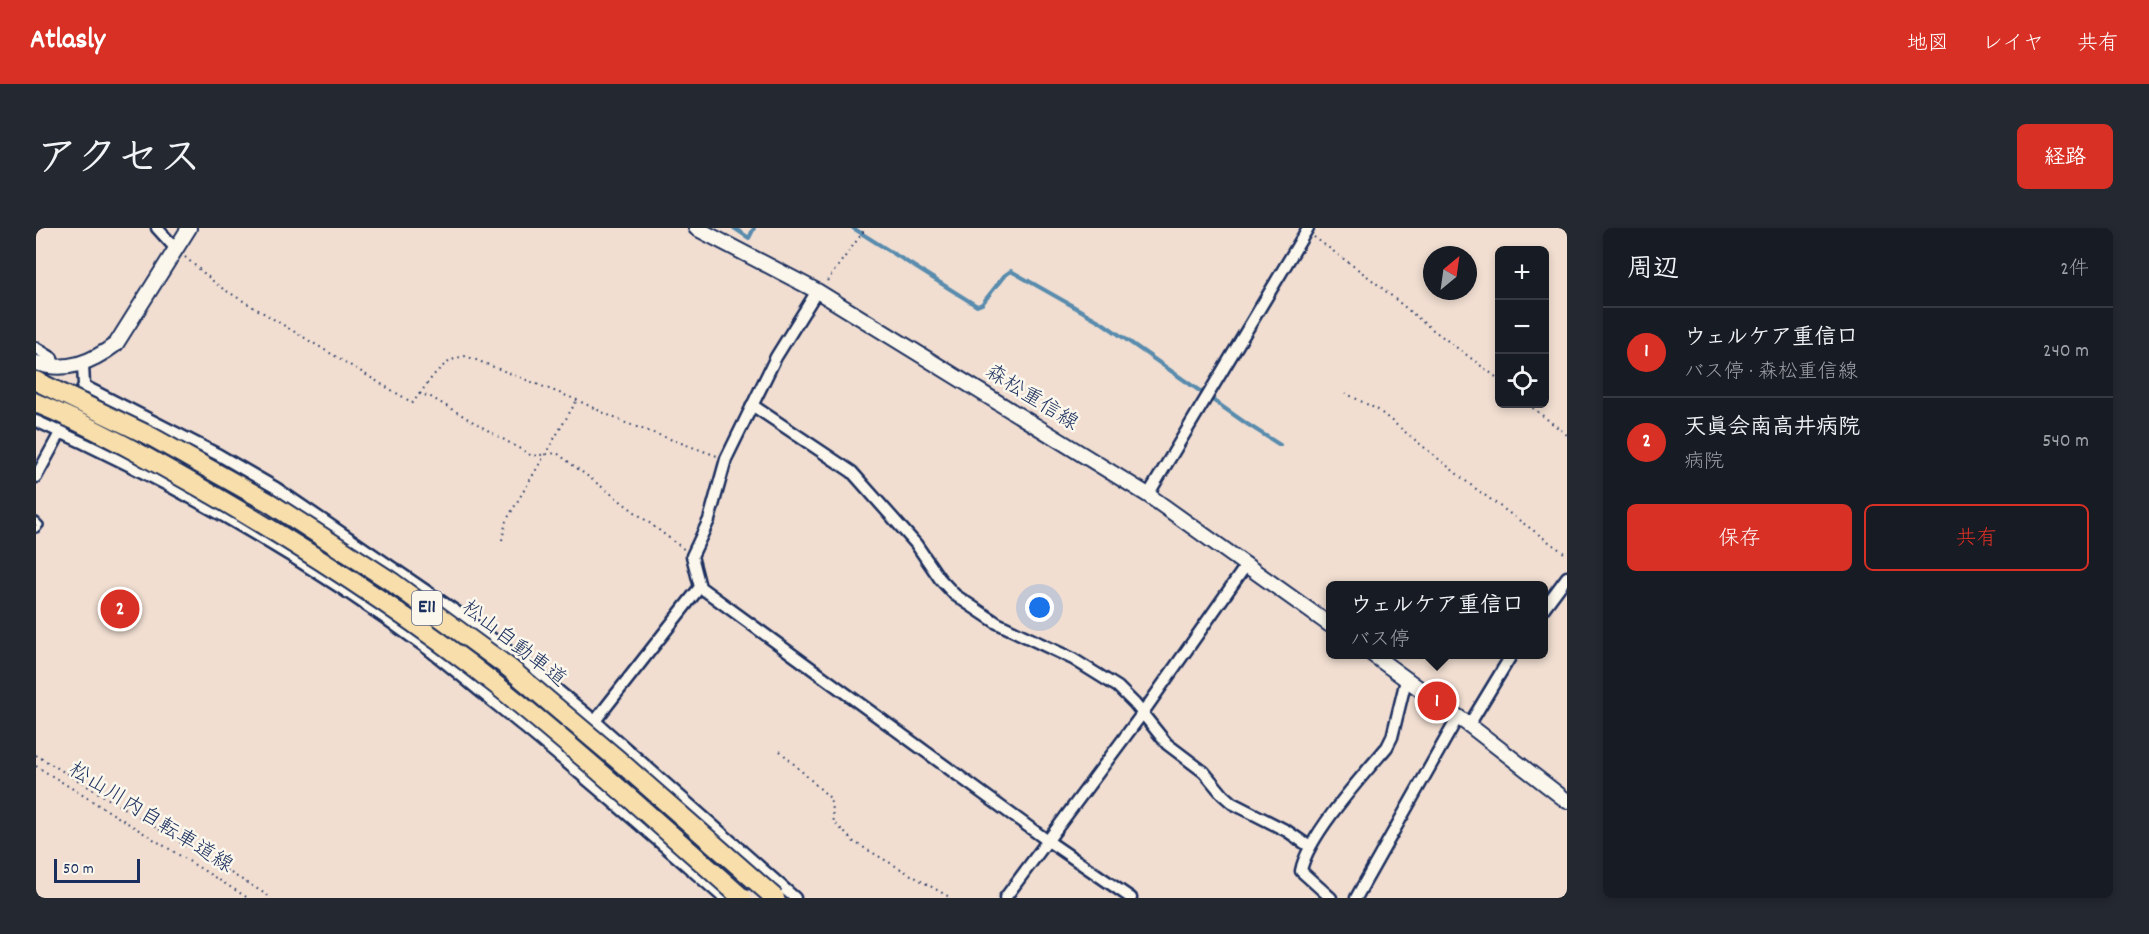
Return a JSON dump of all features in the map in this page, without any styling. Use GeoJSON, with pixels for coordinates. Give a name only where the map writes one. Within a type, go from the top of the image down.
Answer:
{"type":"FeatureCollection","features":[{"type":"Feature","properties":{"kind":"highway","name":"松山自動車道"},"geometry":{"type":"LineString","coordinates":[[36,381],[152,437],[270,503],[392,582],[508,667],[775,898]]}},
{"type":"Feature","properties":{"kind":"highway","name":"松山自動車道"},"geometry":{"type":"LineString","coordinates":[[36,403],[144,455],[260,523],[379,599],[503,691],[603,775],[742,898]]}},
{"type":"Feature","properties":{"kind":"main road"},"geometry":{"type":"LineString","coordinates":[[36,363],[61,367],[83,364],[99,357],[117,344],[189,228]]}},
{"type":"Feature","properties":{"kind":"main road","name":"森松重信線"},"geometry":{"type":"LineString","coordinates":[[696,228],[817,291],[1148,495],[1326,622]]}},
{"type":"Feature","properties":{"kind":"main road"},"geometry":{"type":"LineString","coordinates":[[1378,659],[1469,725],[1567,801]]}},
{"type":"Feature","properties":{"kind":"street"},"geometry":{"type":"LineString","coordinates":[[157,228],[176,249]]}},
{"type":"Feature","properties":{"kind":"street"},"geometry":{"type":"LineString","coordinates":[[1148,495],[1307,230]]}},
{"type":"Feature","properties":{"kind":"street"},"geometry":{"type":"LineString","coordinates":[[817,291],[776,357],[726,459],[709,520],[692,556],[700,587],[1048,841],[1131,898]]}},
{"type":"Feature","properties":{"kind":"street"},"geometry":{"type":"LineString","coordinates":[[36,348],[52,358],[54,366]]}},
{"type":"Feature","properties":{"kind":"street"},"geometry":{"type":"LineString","coordinates":[[36,477],[84,386],[83,364]]}},
{"type":"Feature","properties":{"kind":"street"},"geometry":{"type":"LineString","coordinates":[[84,386],[219,455],[276,488],[457,612],[595,721],[795,898]]}},
{"type":"Feature","properties":{"kind":"street"},"geometry":{"type":"LineString","coordinates":[[752,405],[852,472],[916,544],[940,579],[955,595],[998,623],[1073,659],[1118,687],[1167,744],[1204,772],[1222,795],[1232,803],[1287,831],[1310,847]]}},
{"type":"Feature","properties":{"kind":"street"},"geometry":{"type":"LineString","coordinates":[[36,421],[158,479],[259,537],[428,650],[561,756],[724,898]]}},
{"type":"Feature","properties":{"kind":"street"},"geometry":{"type":"LineString","coordinates":[[1005,898],[1142,714],[1246,564]]}},
{"type":"Feature","properties":{"kind":"street"},"geometry":{"type":"LineString","coordinates":[[1548,603],[1567,577]]}},
{"type":"Feature","properties":{"kind":"street"},"geometry":{"type":"LineString","coordinates":[[595,721],[700,587]]}},
{"type":"Feature","properties":{"kind":"street"},"geometry":{"type":"LineString","coordinates":[[1469,725],[1509,659]]}},
{"type":"Feature","properties":{"kind":"street"},"geometry":{"type":"LineString","coordinates":[[1330,898],[1301,871],[1302,863],[1341,801],[1387,747],[1392,737],[1406,680]]}},
{"type":"Feature","properties":{"kind":"street"},"geometry":{"type":"LineString","coordinates":[[1356,898],[1458,717]]}},
{"type":"Feature","properties":{"kind":"lane"},"geometry":{"type":"LineString","coordinates":[[36,520],[40,525],[36,529]]}},
{"type":"Feature","properties":{"kind":"path"},"geometry":{"type":"LineString","coordinates":[[817,291],[824,285],[866,228]]}},
{"type":"Feature","properties":{"kind":"path"},"geometry":{"type":"LineString","coordinates":[[1307,230],[1495,376]]}},
{"type":"Feature","properties":{"kind":"path"},"geometry":{"type":"LineString","coordinates":[[176,249],[220,287],[413,403],[439,370],[454,357],[466,356],[577,400],[623,422],[726,459]]}},
{"type":"Feature","properties":{"kind":"path"},"geometry":{"type":"LineString","coordinates":[[1345,393],[1378,410],[1472,486],[1567,555]]}},
{"type":"Feature","properties":{"kind":"path"},"geometry":{"type":"LineString","coordinates":[[419,394],[429,396],[532,456],[556,453],[565,458],[692,556]]}},
{"type":"Feature","properties":{"kind":"path"},"geometry":{"type":"LineString","coordinates":[[502,540],[506,521],[577,400]]}},
{"type":"Feature","properties":{"kind":"path"},"geometry":{"type":"LineString","coordinates":[[1533,408],[1567,435]]}},
{"type":"Feature","properties":{"kind":"path"},"geometry":{"type":"LineString","coordinates":[[780,751],[830,798],[834,822],[854,842],[951,898]]}},
{"type":"Feature","properties":{"kind":"path"},"geometry":{"type":"LineString","coordinates":[[36,755],[272,898]]}},
{"type":"Feature","properties":{"kind":"path","name":"松山川内自転車道線"},"geometry":{"type":"LineString","coordinates":[[36,766],[248,898]]}},
{"type":"Feature","properties":{"kind":"waterway"},"geometry":{"type":"LineString","coordinates":[[734,228],[749,238],[754,228]]}},
{"type":"Feature","properties":{"kind":"waterway"},"geometry":{"type":"LineString","coordinates":[[853,228],[977,306],[982,304],[1004,276],[1011,271],[1101,322],[1280,445]]}},
{"type":"Feature","properties":{"kind":"place","name":"天眞会南高井病院"},"geometry":{"type":"Point","coordinates":[120,609]}},
{"type":"Feature","properties":{"kind":"place","name":"ウェルケア重信口"},"geometry":{"type":"Point","coordinates":[1437,701]}}]}
